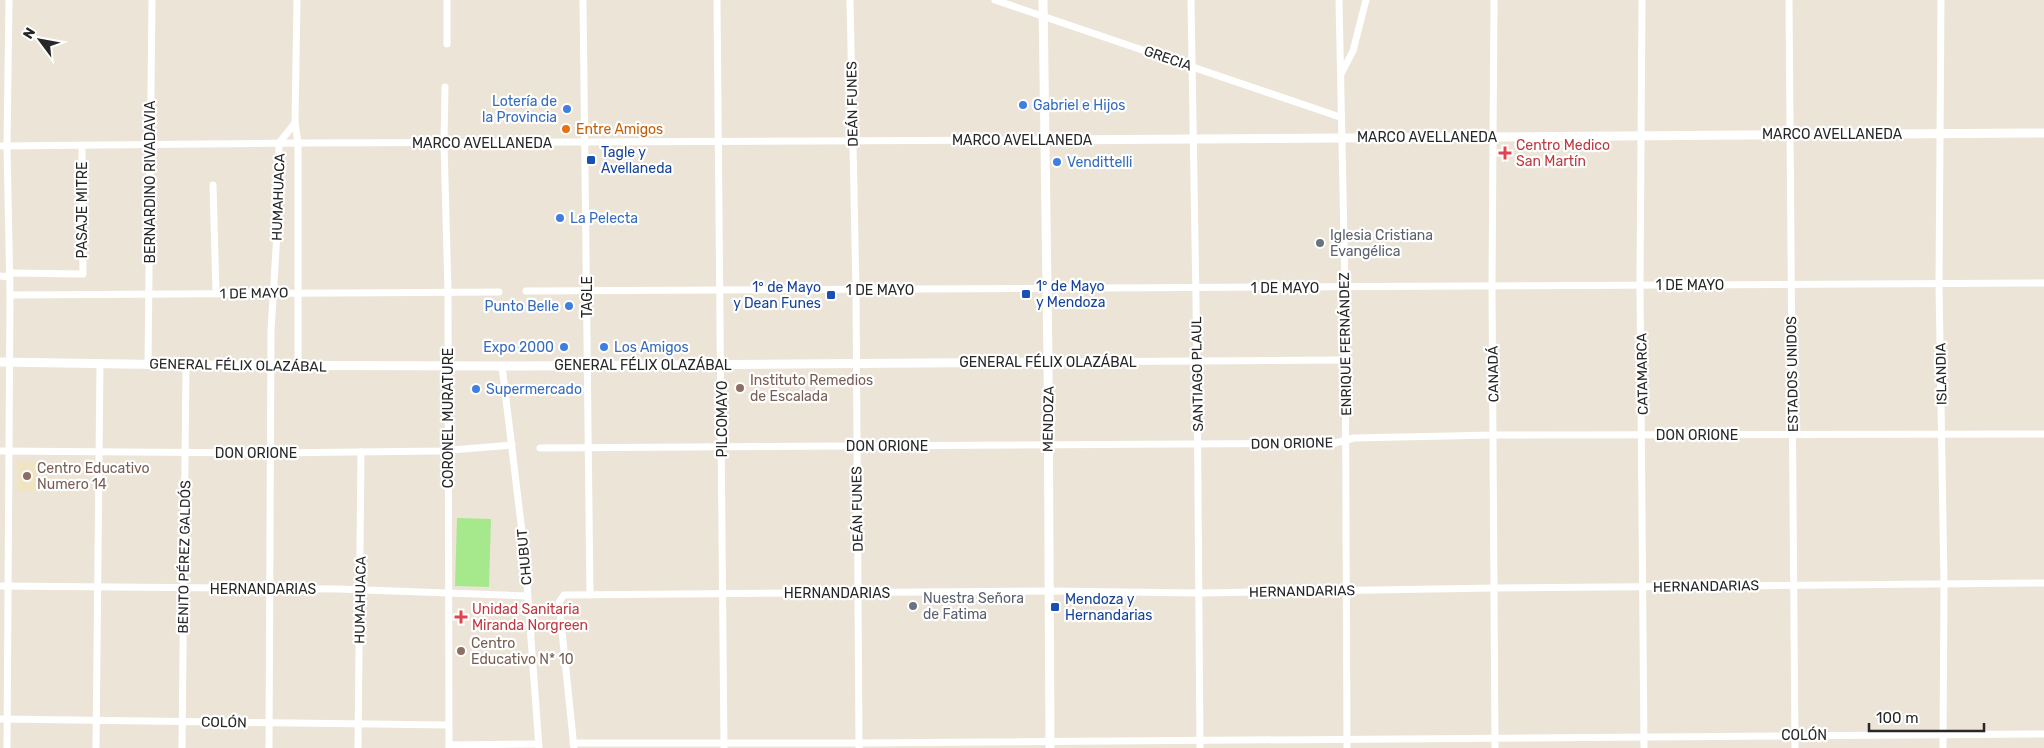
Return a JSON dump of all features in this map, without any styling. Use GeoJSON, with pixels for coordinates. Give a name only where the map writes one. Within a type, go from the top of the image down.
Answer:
{"type":"FeatureCollection","features":[{"type":"Feature","properties":{"kind":"street"},"geometry":{"type":"LineString","coordinates":[[7,748],[4,719],[4,586],[10,451],[5,362],[10,275],[4,146],[9,0]]}},
{"type":"Feature","properties":{"kind":"street","name":"BERNARDINO RIVADAVIA"},"geometry":{"type":"LineString","coordinates":[[148,364],[152,0]]}},
{"type":"Feature","properties":{"kind":"street","name":"HUMAHUACA"},"geometry":{"type":"LineString","coordinates":[[297,0],[295,123],[298,143],[300,292],[298,366]]}},
{"type":"Feature","properties":{"kind":"street"},"geometry":{"type":"LineString","coordinates":[[447,0],[447,44]]}},
{"type":"Feature","properties":{"kind":"street","name":"TAGLE"},"geometry":{"type":"LineString","coordinates":[[582,0],[590,595]]}},
{"type":"Feature","properties":{"kind":"street","name":"PILCOMAYO"},"geometry":{"type":"LineString","coordinates":[[717,0],[722,291],[724,746]]}},
{"type":"Feature","properties":{"kind":"street","name":"DEÁN FUNES"},"geometry":{"type":"LineString","coordinates":[[850,0],[857,364],[859,746]]}},
{"type":"Feature","properties":{"kind":"street","name":"GRECIA"},"geometry":{"type":"LineString","coordinates":[[995,0],[1340,118]]}},
{"type":"Feature","properties":{"kind":"street","name":"MENDOZA"},"geometry":{"type":"LineString","coordinates":[[1043,0],[1046,140],[1050,744]]}},
{"type":"Feature","properties":{"kind":"street","name":"SANTIAGO PLAUL"},"geometry":{"type":"LineString","coordinates":[[1191,0],[1198,444],[1200,748]]}},
{"type":"Feature","properties":{"kind":"street","name":"ENRIQUE FERNÁNDEZ"},"geometry":{"type":"LineString","coordinates":[[1339,0],[1345,288],[1348,591],[1347,744]]}},
{"type":"Feature","properties":{"kind":"street"},"geometry":{"type":"LineString","coordinates":[[1340,77],[1353,51],[1366,0]]}},
{"type":"Feature","properties":{"kind":"street","name":"CANADÁ"},"geometry":{"type":"LineString","coordinates":[[1494,0],[1492,286],[1495,748]]}},
{"type":"Feature","properties":{"kind":"street","name":"CATAMARCA"},"geometry":{"type":"LineString","coordinates":[[1642,0],[1640,285],[1643,435],[1644,748]]}},
{"type":"Feature","properties":{"kind":"street","name":"ESTADOS UNIDOS"},"geometry":{"type":"LineString","coordinates":[[1789,0],[1795,748]]}},
{"type":"Feature","properties":{"kind":"street","name":"ISLANDIA"},"geometry":{"type":"LineString","coordinates":[[1941,0],[1939,284],[1944,583],[1944,748]]}},
{"type":"Feature","properties":{"kind":"street","name":"CORONEL MURATURE"},"geometry":{"type":"LineString","coordinates":[[445,87],[444,143],[448,292],[447,593],[449,747]]}},
{"type":"Feature","properties":{"kind":"street","name":"HUMAHUACA"},"geometry":{"type":"LineString","coordinates":[[271,366],[278,216],[279,143],[295,123]]}},
{"type":"Feature","properties":{"kind":"street","name":"MARCO AVELLANEDA"},"geometry":{"type":"LineString","coordinates":[[4,146],[2044,133]]}},
{"type":"Feature","properties":{"kind":"street","name":"PASAJE MITRE"},"geometry":{"type":"LineString","coordinates":[[10,275],[83,274],[82,146]]}},
{"type":"Feature","properties":{"kind":"street"},"geometry":{"type":"LineString","coordinates":[[213,186],[216,293]]}},
{"type":"Feature","properties":{"kind":"street"},"geometry":{"type":"LineString","coordinates":[[0,276],[10,275]]}},
{"type":"Feature","properties":{"kind":"street","name":"1 DE MAYO"},"geometry":{"type":"LineString","coordinates":[[526,291],[2044,283]]}},
{"type":"Feature","properties":{"kind":"street","name":"1 DE MAYO"},"geometry":{"type":"LineString","coordinates":[[10,294],[499,292]]}},
{"type":"Feature","properties":{"kind":"street","name":"GENERAL FÉLIX OLAZÁBAL"},"geometry":{"type":"LineString","coordinates":[[5,362],[271,366],[502,366],[1345,360]]}},
{"type":"Feature","properties":{"kind":"street"},"geometry":{"type":"LineString","coordinates":[[96,748],[96,587],[100,363]]}},
{"type":"Feature","properties":{"kind":"street","name":"BENITO PÉREZ GALDÓS"},"geometry":{"type":"LineString","coordinates":[[182,748],[186,365]]}},
{"type":"Feature","properties":{"kind":"street"},"geometry":{"type":"LineString","coordinates":[[269,748],[271,366]]}},
{"type":"Feature","properties":{"kind":"street","name":"CHUBUT"},"geometry":{"type":"LineString","coordinates":[[502,366],[525,557],[538,746]]}},
{"type":"Feature","properties":{"kind":"street","name":"DON ORIONE"},"geometry":{"type":"LineString","coordinates":[[540,448],[722,445],[1047,446],[1335,443],[1354,438],[1494,436],[2044,434]]}},
{"type":"Feature","properties":{"kind":"street","name":"DON ORIONE"},"geometry":{"type":"LineString","coordinates":[[0,451],[361,452],[512,445]]}},
{"type":"Feature","properties":{"kind":"street","name":"HUMAHUACA"},"geometry":{"type":"LineString","coordinates":[[358,748],[361,452]]}},
{"type":"Feature","properties":{"kind":"street","name":"HERNANDARIAS"},"geometry":{"type":"LineString","coordinates":[[574,745],[560,598],[564,595],[1049,591],[1199,593],[2044,583]]}},
{"type":"Feature","properties":{"kind":"street","name":"HERNANDARIAS"},"geometry":{"type":"LineString","coordinates":[[4,586],[360,590],[527,596]]}},
{"type":"Feature","properties":{"kind":"street","name":"COLÓN"},"geometry":{"type":"LineString","coordinates":[[4,719],[448,725]]}},
{"type":"Feature","properties":{"kind":"street","name":"COLÓN"},"geometry":{"type":"LineString","coordinates":[[574,745],[859,746],[1200,740],[1347,744],[1495,738],[2044,734]]}},
{"type":"Feature","properties":{"kind":"street"},"geometry":{"type":"LineString","coordinates":[[449,747],[538,746]]}},
{"type":"Feature","properties":{"kind":"shaded area","name":"Centro Educativo Numero 14"},"geometry":{"type":"Polygon","coordinates":[[[17,461],[38,461],[38,491],[17,491],[17,461]]]}},
{"type":"Feature","properties":{"kind":"green space"},"geometry":{"type":"Polygon","coordinates":[[[457,518],[491,519],[489,587],[455,586],[457,518]]]}},
{"type":"Feature","properties":{"kind":"place","name":"Gabriel e Hijos"},"geometry":{"type":"Point","coordinates":[1023,105]}},
{"type":"Feature","properties":{"kind":"place","name":"Lotería de la Provincia"},"geometry":{"type":"Point","coordinates":[567,109]}},
{"type":"Feature","properties":{"kind":"place","name":"Entre Amigos"},"geometry":{"type":"Point","coordinates":[566,129]}},
{"type":"Feature","properties":{"kind":"place","name":"Centro Medico San Martín"},"geometry":{"type":"Point","coordinates":[1505,153]}},
{"type":"Feature","properties":{"kind":"place","name":"Tagle y Avellaneda"},"geometry":{"type":"Point","coordinates":[591,160]}},
{"type":"Feature","properties":{"kind":"place","name":"Vendittelli"},"geometry":{"type":"Point","coordinates":[1057,162]}},
{"type":"Feature","properties":{"kind":"place","name":"La Pelecta"},"geometry":{"type":"Point","coordinates":[560,218]}},
{"type":"Feature","properties":{"kind":"place","name":"Iglesia Cristiana Evangélica"},"geometry":{"type":"Point","coordinates":[1320,243]}},
{"type":"Feature","properties":{"kind":"place","name":"1° de Mayo y Mendoza"},"geometry":{"type":"Point","coordinates":[1026,294]}},
{"type":"Feature","properties":{"kind":"place","name":"1° de Mayo y Dean Funes"},"geometry":{"type":"Point","coordinates":[831,295]}},
{"type":"Feature","properties":{"kind":"place","name":"Punto Belle"},"geometry":{"type":"Point","coordinates":[569,306]}},
{"type":"Feature","properties":{"kind":"place","name":"Expo 2000"},"geometry":{"type":"Point","coordinates":[564,347]}},
{"type":"Feature","properties":{"kind":"place","name":"Los Amigos"},"geometry":{"type":"Point","coordinates":[604,347]}},
{"type":"Feature","properties":{"kind":"place","name":"Instituto Remedios de Escalada"},"geometry":{"type":"Point","coordinates":[740,388]}},
{"type":"Feature","properties":{"kind":"place","name":"Supermercado"},"geometry":{"type":"Point","coordinates":[476,389]}},
{"type":"Feature","properties":{"kind":"place","name":"Centro Educativo Numero 14"},"geometry":{"type":"Point","coordinates":[27,476]}},
{"type":"Feature","properties":{"kind":"place","name":"Nuestra Señora de Fatima"},"geometry":{"type":"Point","coordinates":[913,606]}},
{"type":"Feature","properties":{"kind":"place","name":"Mendoza y Hernandarias"},"geometry":{"type":"Point","coordinates":[1055,607]}},
{"type":"Feature","properties":{"kind":"place","name":"Unidad Sanitaria Miranda Norgreen"},"geometry":{"type":"Point","coordinates":[461,617]}},
{"type":"Feature","properties":{"kind":"place","name":"Centro Educativo N* 10"},"geometry":{"type":"Point","coordinates":[461,651]}}]}
